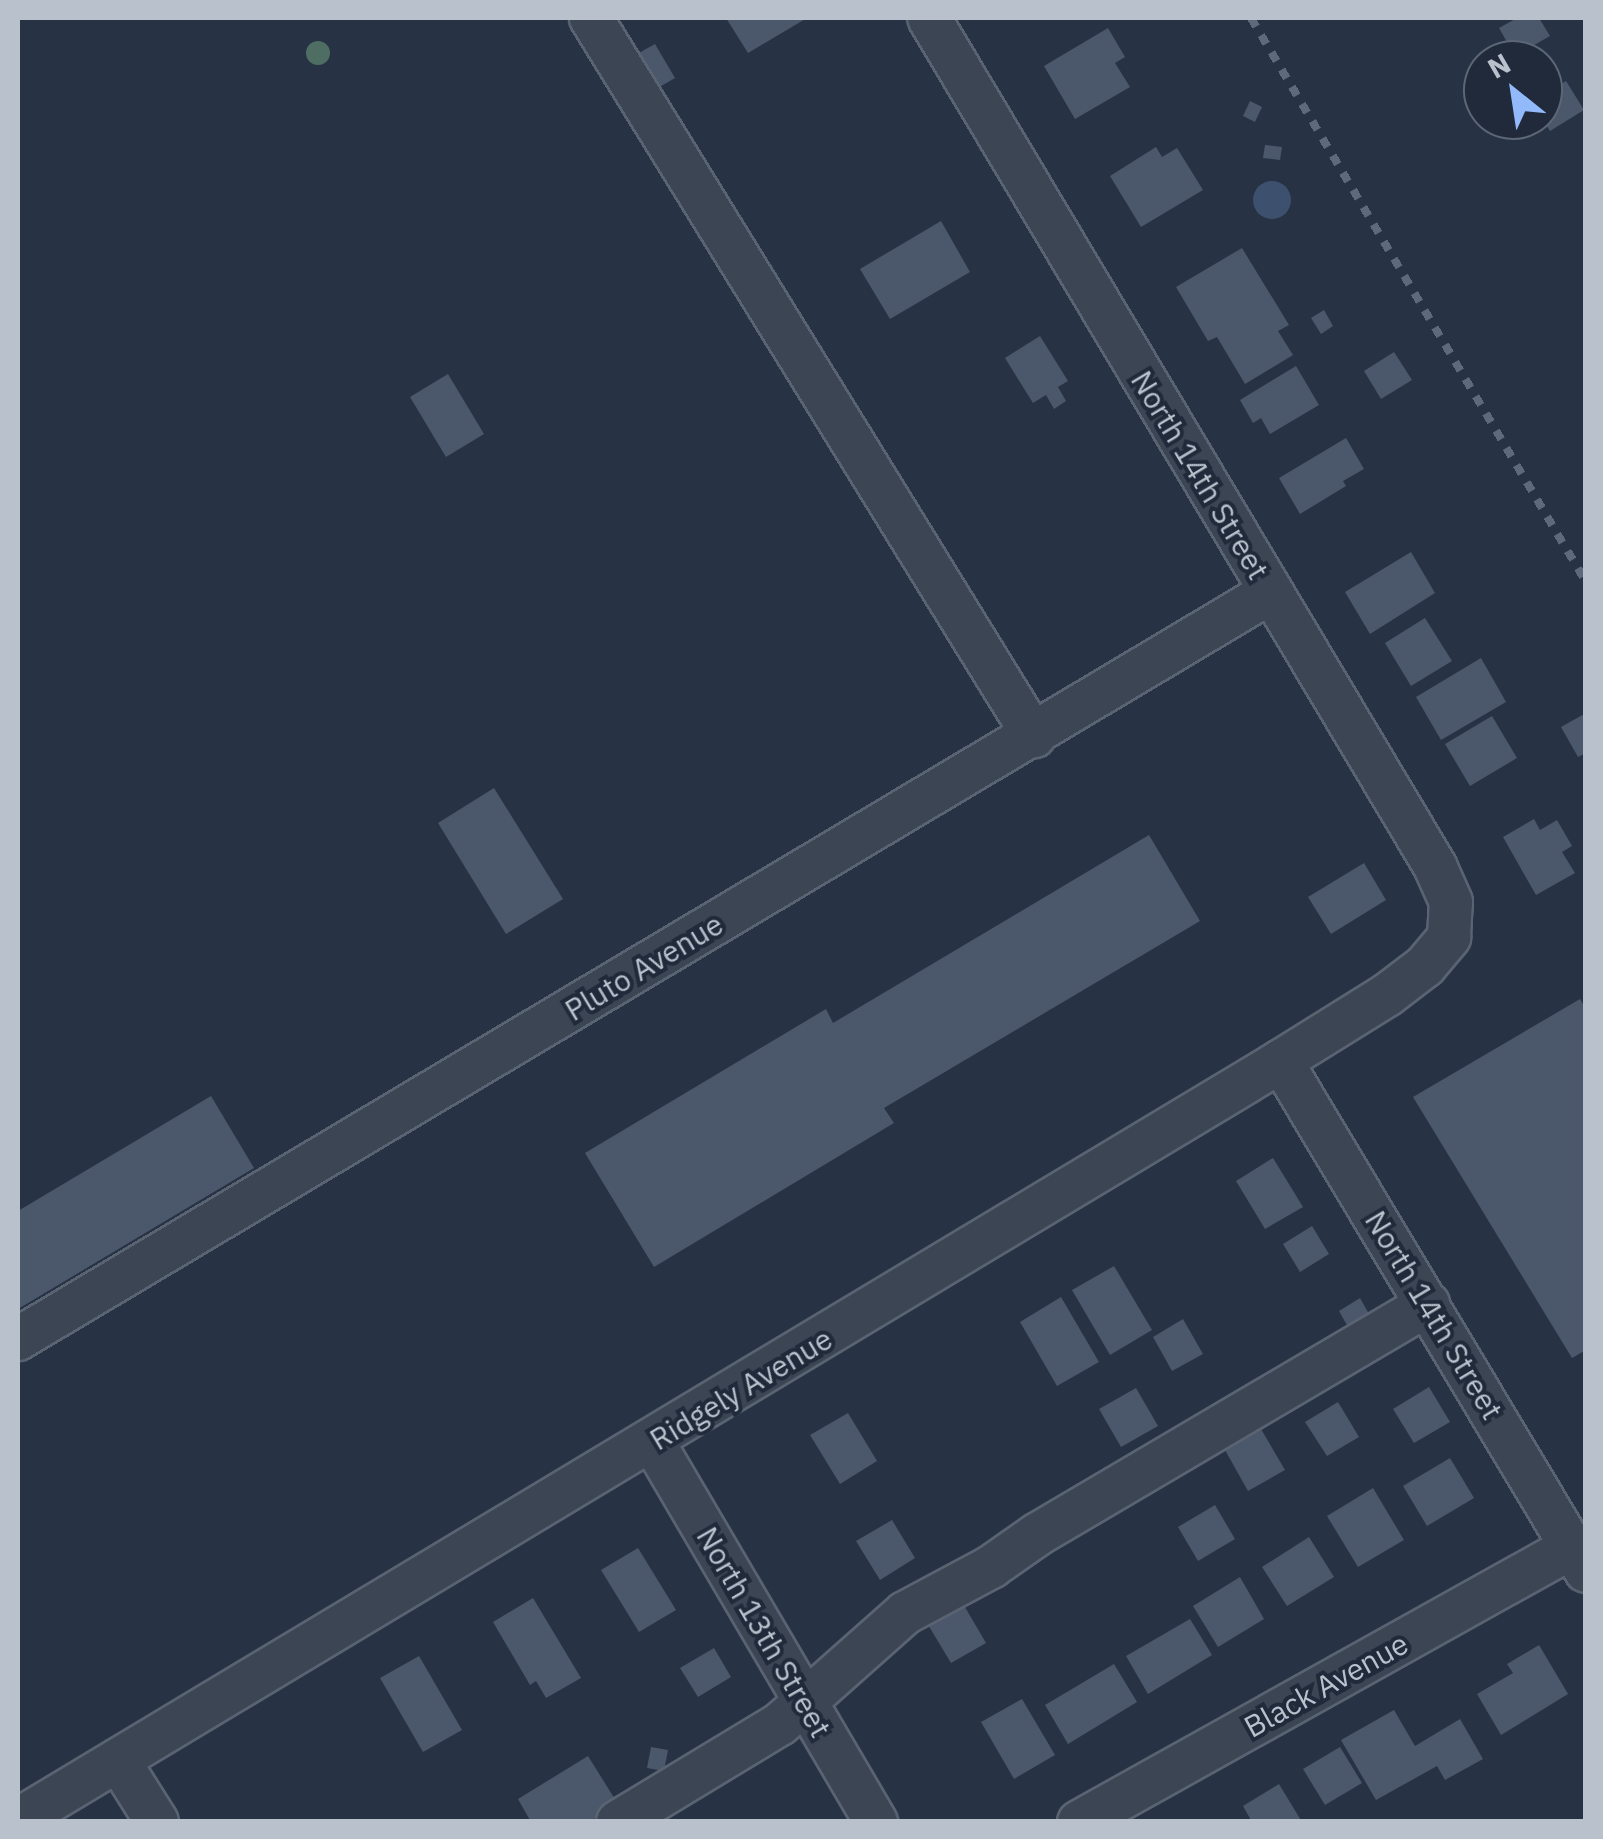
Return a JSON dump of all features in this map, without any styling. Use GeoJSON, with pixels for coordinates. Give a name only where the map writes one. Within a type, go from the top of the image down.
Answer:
{"type":"FeatureCollection","features":[{"type":"Feature","properties":{"kind":"street"},"geometry":{"type":"LineString","coordinates":[[591,18],[1034,736]]}},
{"type":"Feature","properties":{"kind":"street","name":"North 14th Street"},"geometry":{"type":"LineString","coordinates":[[929,18],[1435,866],[1452,902],[1448,938]]}},
{"type":"Feature","properties":{"kind":"street","name":"Pluto Avenue"},"geometry":{"type":"LineString","coordinates":[[18,1339],[1269,593]]}},
{"type":"Feature","properties":{"kind":"street","name":"Ridgely Avenue"},"geometry":{"type":"LineString","coordinates":[[18,1820],[653,1442],[1281,1061],[1400,986],[1425,966],[1448,938]]}},
{"type":"Feature","properties":{"kind":"street","name":"North 14th Street"},"geometry":{"type":"LineString","coordinates":[[1281,1061],[1579,1559]]}},
{"type":"Feature","properties":{"kind":"street"},"geometry":{"type":"LineString","coordinates":[[618,1822],[780,1724],[904,1613],[991,1567],[1038,1534],[1428,1304]]}},
{"type":"Feature","properties":{"kind":"street","name":"North 13th Street"},"geometry":{"type":"LineString","coordinates":[[653,1442],[876,1822]]}},
{"type":"Feature","properties":{"kind":"street","name":"Black Avenue"},"geometry":{"type":"LineString","coordinates":[[1080,1822],[1579,1559]]}},
{"type":"Feature","properties":{"kind":"street"},"geometry":{"type":"LineString","coordinates":[[118,1760],[157,1822]]}},
{"type":"Feature","properties":{"kind":"water"},"geometry":{"type":"Polygon","coordinates":[[[1272,181],[1286,186],[1291,200],[1286,214],[1272,219],[1258,214],[1253,200],[1258,186],[1272,181]]]}},
{"type":"Feature","properties":{"kind":"building"},"geometry":{"type":"Polygon","coordinates":[[[726,18],[807,18],[748,53],[726,18]]]}},
{"type":"Feature","properties":{"kind":"building"},"geometry":{"type":"Polygon","coordinates":[[[1517,18],[1539,18],[1550,36],[1543,40],[1506,40],[1499,28],[1517,18]]]}},
{"type":"Feature","properties":{"kind":"building"},"geometry":{"type":"Polygon","coordinates":[[[1108,28],[1125,57],[1115,63],[1130,87],[1075,119],[1044,66],[1108,28]]]}},
{"type":"Feature","properties":{"kind":"building"},"geometry":{"type":"Polygon","coordinates":[[[655,44],[675,78],[656,89],[637,54],[655,44]]]}},
{"type":"Feature","properties":{"kind":"building"},"geometry":{"type":"Polygon","coordinates":[[[1566,81],[1584,110],[1563,123],[1566,81]]]}},
{"type":"Feature","properties":{"kind":"building"},"geometry":{"type":"Polygon","coordinates":[[[1250,101],[1262,107],[1255,122],[1243,116],[1250,101]]]}},
{"type":"Feature","properties":{"kind":"building"},"geometry":{"type":"Polygon","coordinates":[[[1265,145],[1282,147],[1280,160],[1263,158],[1265,145]]]}},
{"type":"Feature","properties":{"kind":"building"},"geometry":{"type":"Polygon","coordinates":[[[1156,147],[1162,157],[1177,148],[1203,190],[1141,227],[1110,176],[1156,147]]]}},
{"type":"Feature","properties":{"kind":"building"},"geometry":{"type":"Polygon","coordinates":[[[941,221],[970,272],[890,319],[860,269],[941,221]]]}},
{"type":"Feature","properties":{"kind":"building"},"geometry":{"type":"Polygon","coordinates":[[[1242,248],[1289,325],[1278,331],[1293,355],[1245,384],[1217,337],[1208,341],[1176,287],[1242,248]]]}},
{"type":"Feature","properties":{"kind":"building"},"geometry":{"type":"Polygon","coordinates":[[[1324,310],[1333,326],[1321,334],[1311,318],[1324,310]]]}},
{"type":"Feature","properties":{"kind":"building"},"geometry":{"type":"Polygon","coordinates":[[[1040,336],[1068,381],[1058,387],[1066,401],[1054,409],[1046,395],[1033,403],[1005,358],[1040,336]]]}},
{"type":"Feature","properties":{"kind":"building"},"geometry":{"type":"Polygon","coordinates":[[[1394,352],[1412,380],[1381,399],[1364,371],[1394,352]]]}},
{"type":"Feature","properties":{"kind":"building"},"geometry":{"type":"Polygon","coordinates":[[[1296,366],[1319,405],[1270,434],[1261,418],[1253,423],[1240,400],[1296,366]]]}},
{"type":"Feature","properties":{"kind":"building"},"geometry":{"type":"Polygon","coordinates":[[[448,374],[484,434],[446,457],[410,397],[448,374]]]}},
{"type":"Feature","properties":{"kind":"building"},"geometry":{"type":"Polygon","coordinates":[[[1346,438],[1364,469],[1343,481],[1346,486],[1300,514],[1279,478],[1346,438]]]}},
{"type":"Feature","properties":{"kind":"building"},"geometry":{"type":"Polygon","coordinates":[[[1411,552],[1435,593],[1370,634],[1345,592],[1411,552]]]}},
{"type":"Feature","properties":{"kind":"building"},"geometry":{"type":"Polygon","coordinates":[[[1425,618],[1452,661],[1411,686],[1385,643],[1425,618]]]}},
{"type":"Feature","properties":{"kind":"building"},"geometry":{"type":"Polygon","coordinates":[[[1481,658],[1506,702],[1441,740],[1416,697],[1481,658]]]}},
{"type":"Feature","properties":{"kind":"building"},"geometry":{"type":"Polygon","coordinates":[[[1586,713],[1586,753],[1578,757],[1561,727],[1586,713]]]}},
{"type":"Feature","properties":{"kind":"building"},"geometry":{"type":"Polygon","coordinates":[[[1492,716],[1517,758],[1470,786],[1445,744],[1492,716]]]}},
{"type":"Feature","properties":{"kind":"building"},"geometry":{"type":"Polygon","coordinates":[[[494,788],[563,899],[506,934],[438,823],[494,788]]]}},
{"type":"Feature","properties":{"kind":"building"},"geometry":{"type":"Polygon","coordinates":[[[1534,819],[1540,830],[1557,820],[1572,846],[1562,852],[1575,873],[1536,895],[1503,837],[1534,819]]]}},
{"type":"Feature","properties":{"kind":"building"},"geometry":{"type":"Polygon","coordinates":[[[1149,835],[1200,921],[884,1108],[894,1123],[654,1267],[585,1153],[826,1009],[833,1023],[1149,835]]]}},
{"type":"Feature","properties":{"kind":"building"},"geometry":{"type":"Polygon","coordinates":[[[1364,863],[1386,900],[1331,934],[1308,897],[1364,863]]]}},
{"type":"Feature","properties":{"kind":"building"},"geometry":{"type":"Polygon","coordinates":[[[1580,999],[1586,1009],[1586,1350],[1572,1358],[1413,1097],[1580,999]]]}},
{"type":"Feature","properties":{"kind":"building"},"geometry":{"type":"Polygon","coordinates":[[[211,1096],[254,1168],[18,1309],[18,1211],[211,1096]]]}},
{"type":"Feature","properties":{"kind":"building"},"geometry":{"type":"Polygon","coordinates":[[[1273,1158],[1303,1207],[1265,1229],[1236,1181],[1273,1158]]]}},
{"type":"Feature","properties":{"kind":"building"},"geometry":{"type":"Polygon","coordinates":[[[1312,1226],[1329,1254],[1300,1272],[1283,1244],[1312,1226]]]}},
{"type":"Feature","properties":{"kind":"building"},"geometry":{"type":"Polygon","coordinates":[[[1114,1266],[1152,1330],[1110,1355],[1072,1290],[1114,1266]]]}},
{"type":"Feature","properties":{"kind":"building"},"geometry":{"type":"Polygon","coordinates":[[[1061,1297],[1099,1362],[1057,1386],[1020,1322],[1061,1297]]]}},
{"type":"Feature","properties":{"kind":"building"},"geometry":{"type":"Polygon","coordinates":[[[1360,1298],[1373,1321],[1352,1334],[1339,1311],[1360,1298]]]}},
{"type":"Feature","properties":{"kind":"building"},"geometry":{"type":"Polygon","coordinates":[[[1183,1319],[1203,1354],[1172,1371],[1153,1337],[1183,1319]]]}},
{"type":"Feature","properties":{"kind":"building"},"geometry":{"type":"Polygon","coordinates":[[[1429,1387],[1450,1422],[1414,1443],[1393,1409],[1429,1387]]]}},
{"type":"Feature","properties":{"kind":"building"},"geometry":{"type":"Polygon","coordinates":[[[1136,1388],[1158,1426],[1121,1447],[1099,1409],[1136,1388]]]}},
{"type":"Feature","properties":{"kind":"building"},"geometry":{"type":"Polygon","coordinates":[[[1338,1402],[1359,1437],[1327,1456],[1305,1422],[1338,1402]]]}},
{"type":"Feature","properties":{"kind":"building"},"geometry":{"type":"Polygon","coordinates":[[[848,1413],[877,1461],[840,1484],[810,1435],[848,1413]]]}},
{"type":"Feature","properties":{"kind":"building"},"geometry":{"type":"Polygon","coordinates":[[[1261,1429],[1285,1470],[1248,1491],[1225,1450],[1261,1429]]]}},
{"type":"Feature","properties":{"kind":"building"},"geometry":{"type":"Polygon","coordinates":[[[1450,1458],[1474,1498],[1427,1526],[1403,1486],[1450,1458]]]}},
{"type":"Feature","properties":{"kind":"building"},"geometry":{"type":"Polygon","coordinates":[[[1373,1488],[1404,1540],[1358,1567],[1327,1516],[1373,1488]]]}},
{"type":"Feature","properties":{"kind":"building"},"geometry":{"type":"Polygon","coordinates":[[[1215,1505],[1235,1539],[1198,1561],[1178,1527],[1215,1505]]]}},
{"type":"Feature","properties":{"kind":"building"},"geometry":{"type":"Polygon","coordinates":[[[892,1520],[915,1558],[880,1580],[856,1541],[892,1520]]]}},
{"type":"Feature","properties":{"kind":"building"},"geometry":{"type":"Polygon","coordinates":[[[1309,1537],[1334,1577],[1287,1606],[1262,1567],[1309,1537]]]}},
{"type":"Feature","properties":{"kind":"building"},"geometry":{"type":"Polygon","coordinates":[[[638,1548],[676,1610],[639,1632],[601,1570],[638,1548]]]}},
{"type":"Feature","properties":{"kind":"building"},"geometry":{"type":"Polygon","coordinates":[[[1240,1577],[1264,1619],[1218,1647],[1193,1606],[1240,1577]]]}},
{"type":"Feature","properties":{"kind":"building"},"geometry":{"type":"Polygon","coordinates":[[[533,1598],[581,1678],[546,1698],[536,1681],[530,1685],[493,1622],[533,1598]]]}},
{"type":"Feature","properties":{"kind":"building"},"geometry":{"type":"Polygon","coordinates":[[[962,1602],[986,1643],[951,1663],[927,1623],[962,1602]]]}},
{"type":"Feature","properties":{"kind":"building"},"geometry":{"type":"Polygon","coordinates":[[[1190,1619],[1212,1655],[1148,1694],[1126,1656],[1190,1619]]]}},
{"type":"Feature","properties":{"kind":"building"},"geometry":{"type":"Polygon","coordinates":[[[1539,1645],[1568,1694],[1501,1735],[1477,1694],[1513,1673],[1507,1664],[1539,1645]]]}},
{"type":"Feature","properties":{"kind":"building"},"geometry":{"type":"Polygon","coordinates":[[[714,1648],[731,1677],[698,1697],[680,1668],[714,1648]]]}},
{"type":"Feature","properties":{"kind":"building"},"geometry":{"type":"Polygon","coordinates":[[[419,1656],[462,1730],[423,1752],[380,1678],[419,1656]]]}},
{"type":"Feature","properties":{"kind":"building"},"geometry":{"type":"Polygon","coordinates":[[[1114,1664],[1137,1702],[1068,1744],[1045,1705],[1114,1664]]]}},
{"type":"Feature","properties":{"kind":"building"},"geometry":{"type":"Polygon","coordinates":[[[1022,1699],[1055,1755],[1014,1779],[981,1722],[1022,1699]]]}},
{"type":"Feature","properties":{"kind":"building"},"geometry":{"type":"Polygon","coordinates":[[[1394,1710],[1415,1746],[1460,1719],[1483,1759],[1445,1780],[1437,1766],[1376,1800],[1341,1740],[1394,1710]]]}},
{"type":"Feature","properties":{"kind":"building"},"geometry":{"type":"Polygon","coordinates":[[[651,1747],[668,1750],[664,1771],[647,1768],[651,1747]]]}},
{"type":"Feature","properties":{"kind":"building"},"geometry":{"type":"Polygon","coordinates":[[[1340,1747],[1362,1783],[1325,1805],[1303,1769],[1340,1747]]]}},
{"type":"Feature","properties":{"kind":"building"},"geometry":{"type":"Polygon","coordinates":[[[588,1756],[618,1804],[589,1822],[531,1822],[518,1799],[588,1756]]]}},
{"type":"Feature","properties":{"kind":"building"},"geometry":{"type":"Polygon","coordinates":[[[1279,1784],[1302,1822],[1252,1822],[1243,1806],[1279,1784]]]}},
{"type":"Feature","properties":{"kind":"railway"},"geometry":{"type":"LineString","coordinates":[[1251,18],[1586,582]]}}]}
